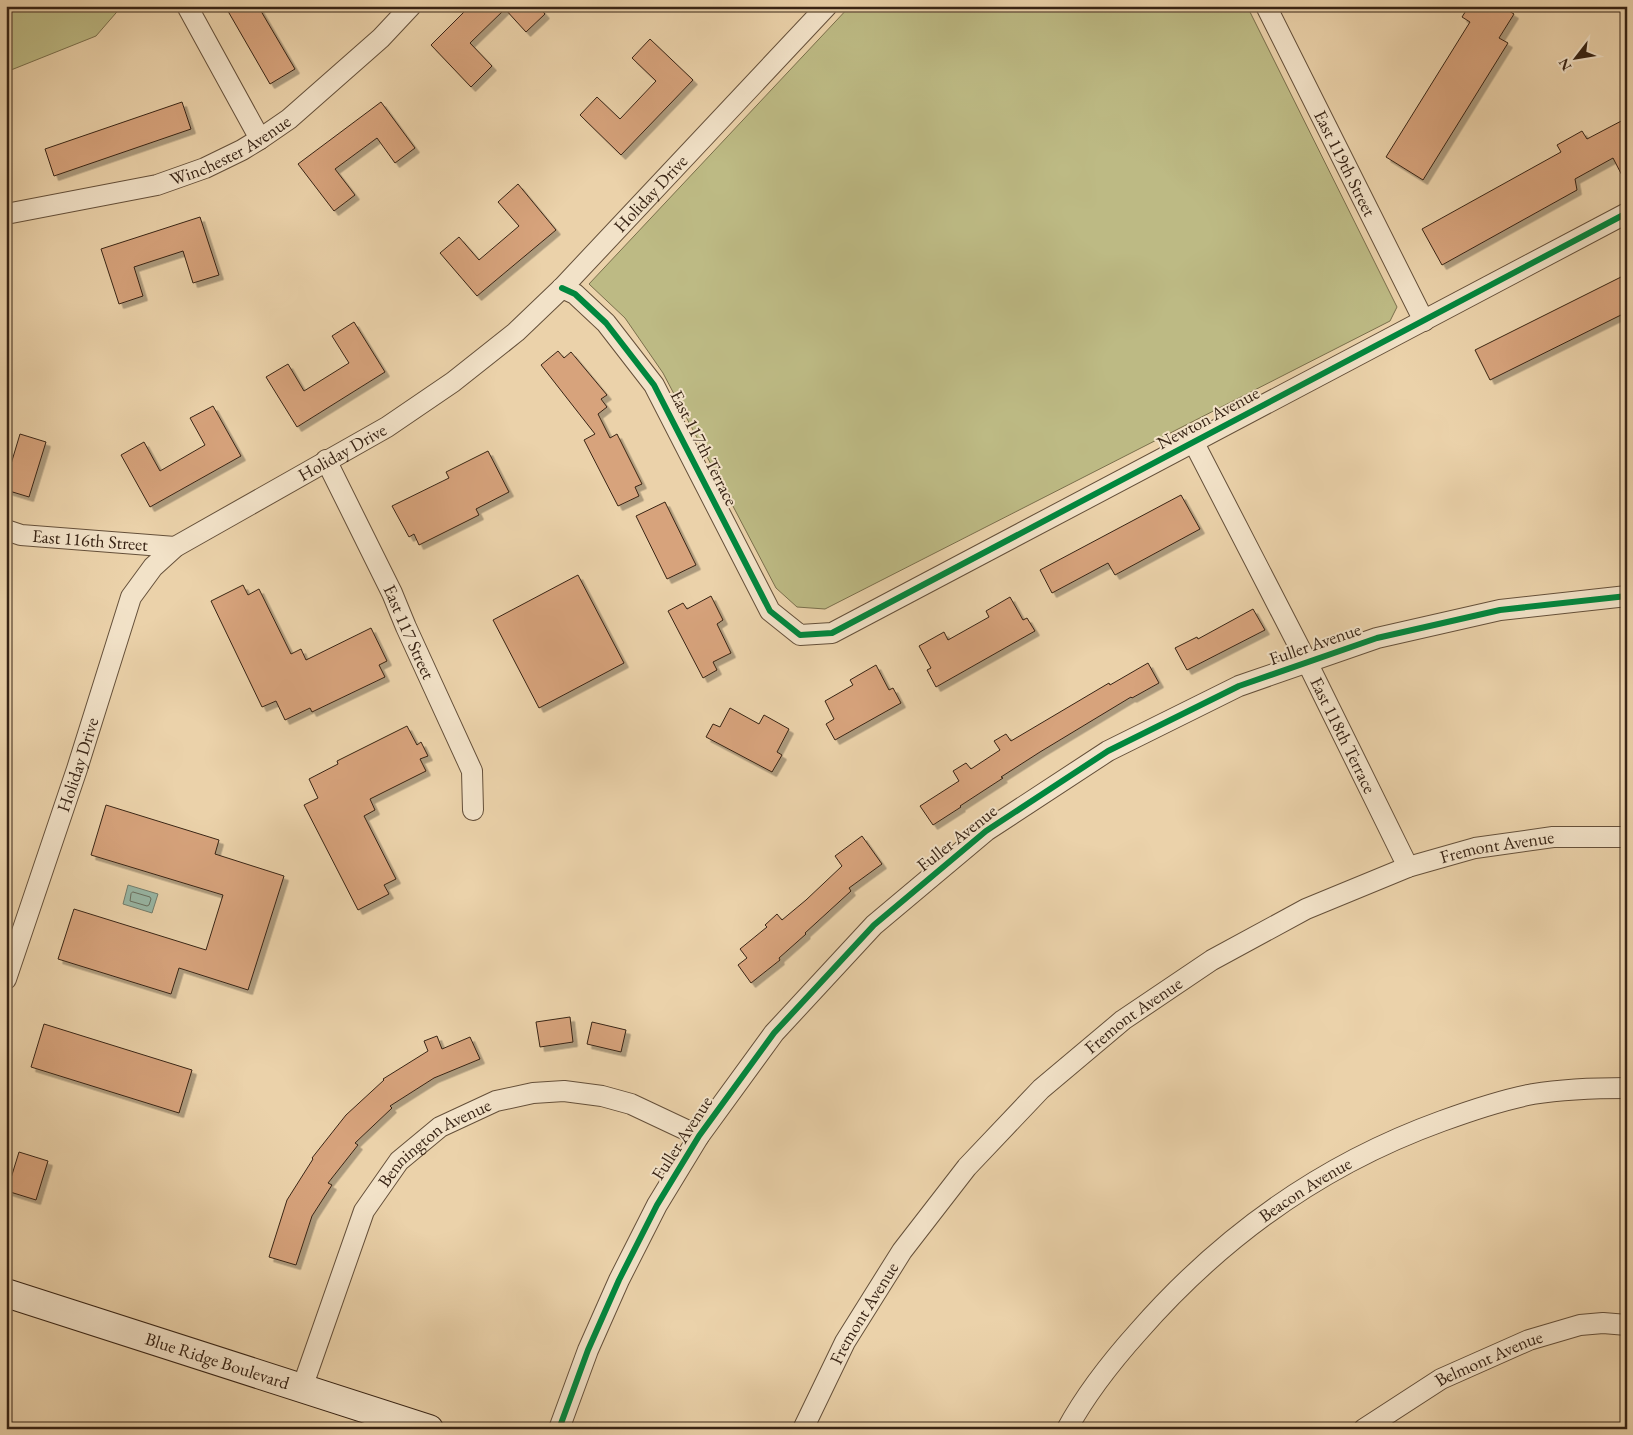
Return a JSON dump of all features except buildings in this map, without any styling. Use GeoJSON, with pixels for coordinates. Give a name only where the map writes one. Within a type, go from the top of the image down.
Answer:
{"type":"FeatureCollection","features":[{"type":"Feature","properties":{"kind":"main road","name":"Blue Ridge Boulevard"},"geometry":{"type":"LineString","coordinates":[[6,1293],[429,1429]]}},
{"type":"Feature","properties":{"kind":"street","name":"Winchester Avenue"},"geometry":{"type":"LineString","coordinates":[[6,214],[157,185],[205,168],[260,139],[289,118],[381,38],[411,6]]}},
{"type":"Feature","properties":{"kind":"street","name":"Holiday Drive"},"geometry":{"type":"LineString","coordinates":[[6,978],[77,769],[131,597],[153,566],[175,547],[386,427],[453,382],[516,332],[562,288],[826,6]]}},
{"type":"Feature","properties":{"kind":"street","name":"East 119th Street"},"geometry":{"type":"LineString","coordinates":[[1266,6],[1424,321]]}},
{"type":"Feature","properties":{"kind":"street"},"geometry":{"type":"LineString","coordinates":[[188,7],[260,139]]}},
{"type":"Feature","properties":{"kind":"street","name":"Newton Avenue"},"geometry":{"type":"LineString","coordinates":[[800,635],[832,633],[1627,213]]}},
{"type":"Feature","properties":{"kind":"street","name":"East 117th Terrace"},"geometry":{"type":"LineString","coordinates":[[562,288],[575,294],[606,323],[654,385],[770,611],[800,635]]}},
{"type":"Feature","properties":{"kind":"street","name":"East 118th Terrace"},"geometry":{"type":"LineString","coordinates":[[1194,443],[1307,662],[1408,868]]}},
{"type":"Feature","properties":{"kind":"street","name":"East 117 Street"},"geometry":{"type":"LineString","coordinates":[[326,460],[392,593],[472,771],[473,810]]}},
{"type":"Feature","properties":{"kind":"street","name":"East 116th Street"},"geometry":{"type":"LineString","coordinates":[[6,530],[20,535],[175,547]]}},
{"type":"Feature","properties":{"kind":"street","name":"Fuller Avenue"},"geometry":{"type":"LineString","coordinates":[[560,1429],[588,1350],[619,1280],[657,1205],[699,1136],[774,1033],[874,925],[986,831],[1108,751],[1239,686],[1377,638],[1500,610],[1627,596]]}},
{"type":"Feature","properties":{"kind":"street","name":"Fremont Avenue"},"geometry":{"type":"LineString","coordinates":[[803,1429],[845,1342],[902,1251],[967,1167],[1041,1089],[1123,1020],[1212,960],[1306,909],[1408,868],[1475,848],[1553,837],[1627,837]]}},
{"type":"Feature","properties":{"kind":"street","name":"Beacon Avenue"},"geometry":{"type":"LineString","coordinates":[[1067,1429],[1115,1358],[1173,1293],[1213,1255],[1274,1207],[1340,1166],[1410,1132],[1483,1106],[1533,1094],[1592,1088],[1627,1088]]}},
{"type":"Feature","properties":{"kind":"street","name":"Bennington Avenue"},"geometry":{"type":"LineString","coordinates":[[302,1388],[364,1211],[399,1161],[440,1127],[496,1101],[533,1093],[564,1092],[602,1096],[632,1104],[699,1136]]}},
{"type":"Feature","properties":{"kind":"street","name":"Belmont Avenue"},"geometry":{"type":"LineString","coordinates":[[1364,1429],[1441,1379],[1529,1340],[1580,1325],[1603,1323],[1627,1324]]}},
{"type":"Feature","properties":{"kind":"shaded area"},"geometry":{"type":"Polygon","coordinates":[[[6,6],[122,6],[96,36],[6,72],[6,6]]]}},
{"type":"Feature","properties":{"kind":"shaded area"},"geometry":{"type":"Polygon","coordinates":[[[850,6],[1247,6],[1397,307],[1390,321],[825,609],[797,607],[776,588],[663,373],[625,318],[589,284],[850,6]]]}},
{"type":"Feature","properties":{"kind":"water"},"geometry":{"type":"Polygon","coordinates":[[[128,885],[158,894],[152,913],[123,904],[128,885]]]}},
{"type":"Feature","properties":{"kind":"cycle path"},"geometry":{"type":"LineString","coordinates":[[562,288],[575,294],[606,323],[654,385],[770,611],[800,635],[832,633],[1627,213]]}},
{"type":"Feature","properties":{"kind":"cycle path"},"geometry":{"type":"LineString","coordinates":[[559,1429],[588,1350],[619,1280],[657,1205],[699,1136],[774,1033],[874,925],[986,831],[1108,751],[1239,686],[1377,638],[1500,610],[1627,596]]}}]}
